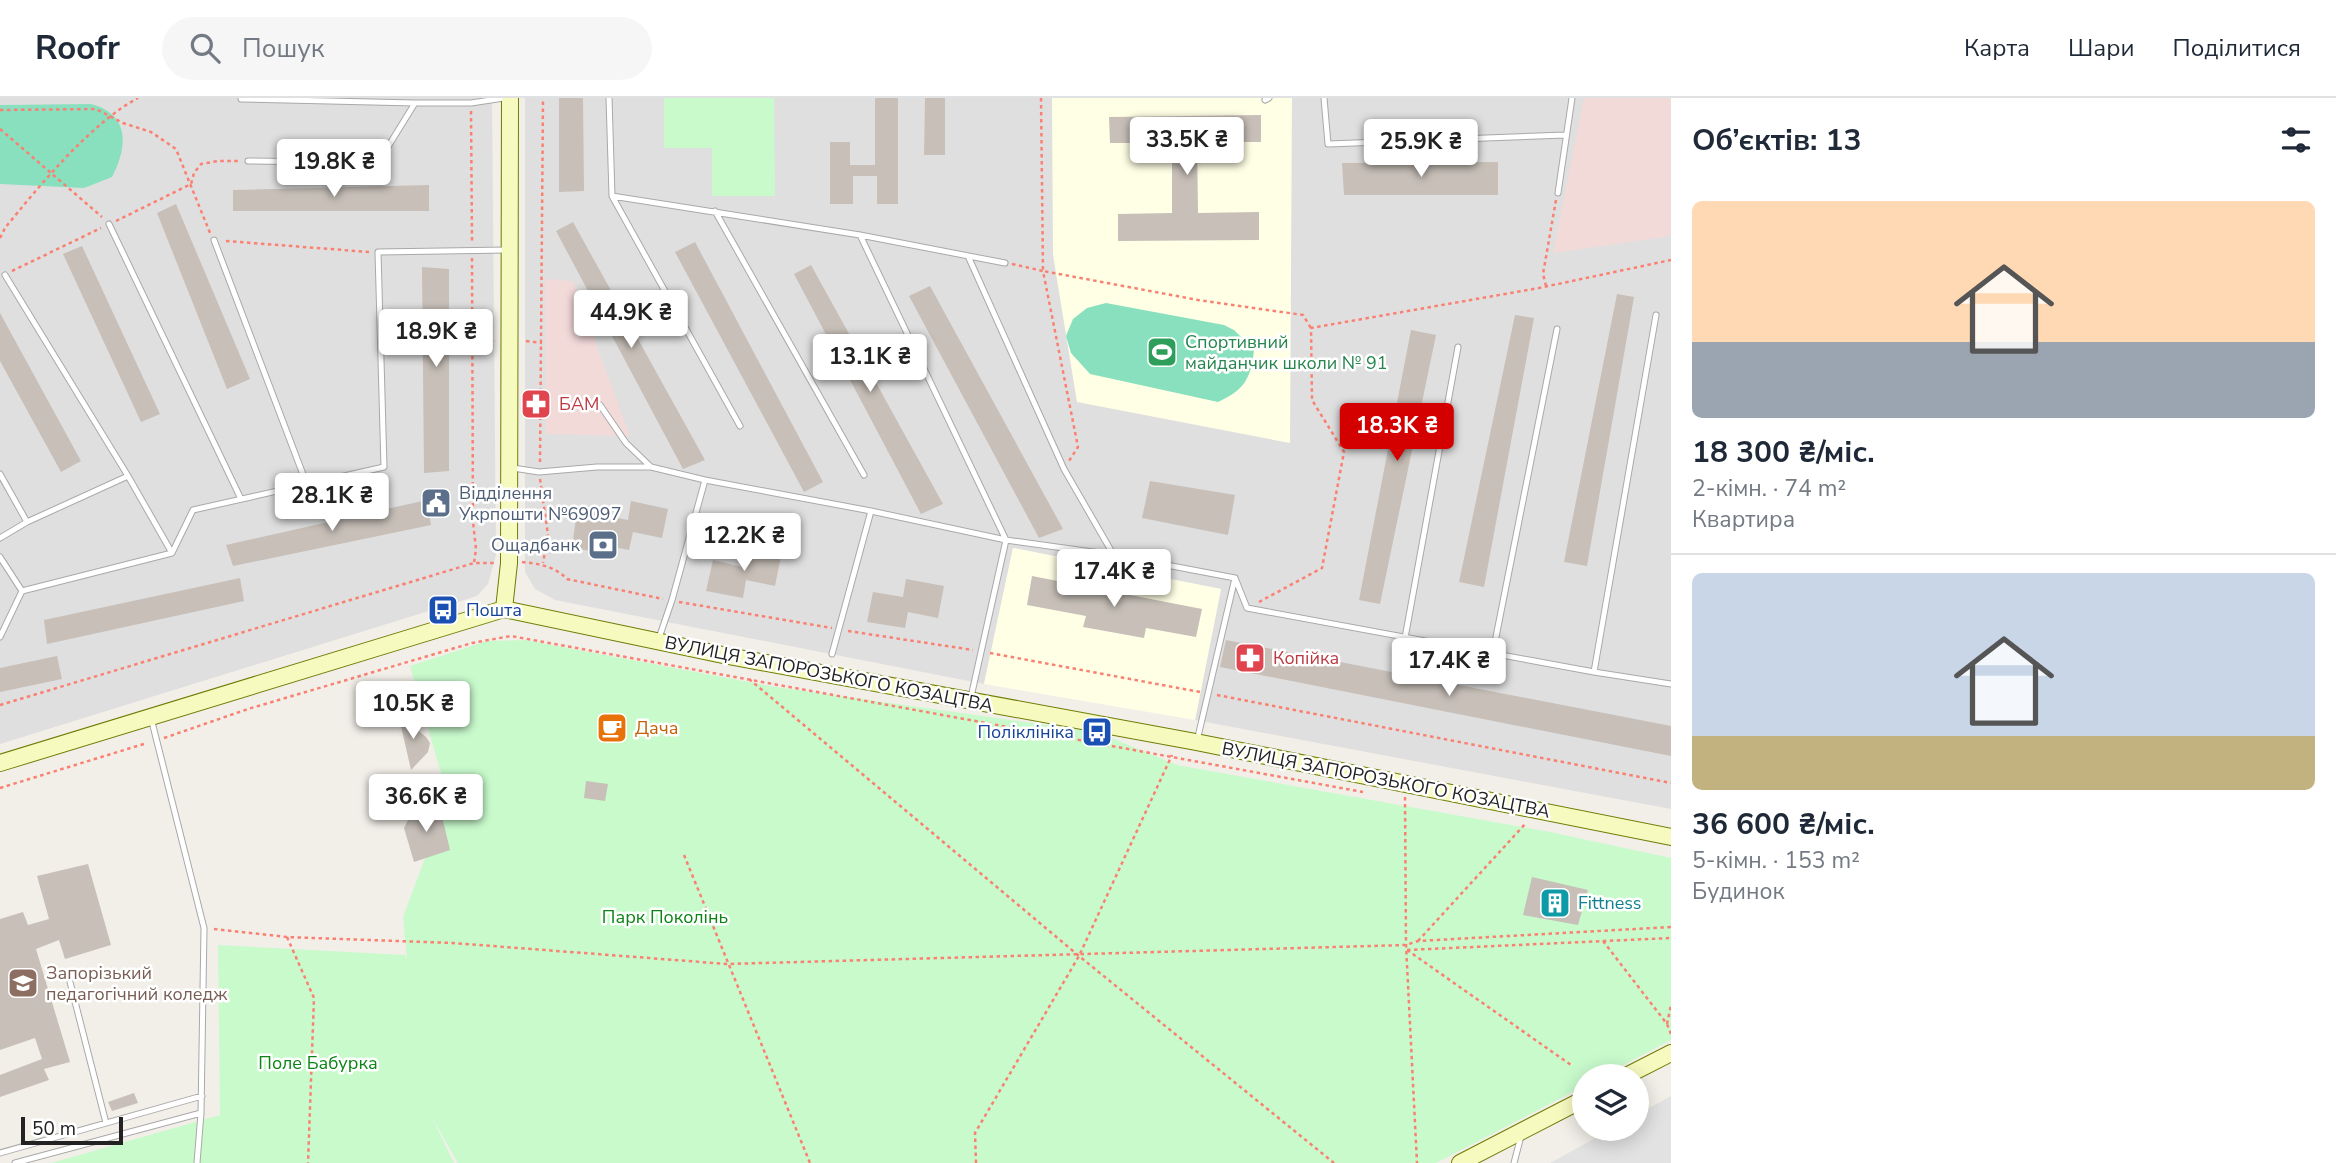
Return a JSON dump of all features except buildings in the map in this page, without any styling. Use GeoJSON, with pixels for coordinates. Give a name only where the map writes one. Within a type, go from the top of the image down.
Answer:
{"type":"FeatureCollection","features":[{"type":"Feature","properties":{"kind":"street"},"geometry":{"type":"LineString","coordinates":[[504,609],[509,563],[510,98]]}},
{"type":"Feature","properties":{"kind":"street","name":"ВУЛИЦЯ ЗАПОРОЗЬКОГО КОЗАЦТВА"},"geometry":{"type":"LineString","coordinates":[[0,763],[504,609],[723,655],[1196,742],[1671,837]]}},
{"type":"Feature","properties":{"kind":"street"},"geometry":{"type":"LineString","coordinates":[[1649,1064],[1671,1053]]}},
{"type":"Feature","properties":{"kind":"street"},"geometry":{"type":"LineString","coordinates":[[1460,1163],[1572,1105]]}},
{"type":"Feature","properties":{"kind":"lane"},"geometry":{"type":"LineString","coordinates":[[241,99],[471,103],[504,98]]}},
{"type":"Feature","properties":{"kind":"lane"},"geometry":{"type":"LineString","coordinates":[[608,98],[612,196],[740,426]]}},
{"type":"Feature","properties":{"kind":"lane"},"geometry":{"type":"LineString","coordinates":[[1324,98],[1328,144],[1565,135]]}},
{"type":"Feature","properties":{"kind":"lane"},"geometry":{"type":"LineString","coordinates":[[1558,193],[1572,98]]}},
{"type":"Feature","properties":{"kind":"lane"},"geometry":{"type":"LineString","coordinates":[[248,161],[378,163],[415,103]]}},
{"type":"Feature","properties":{"kind":"lane"},"geometry":{"type":"LineString","coordinates":[[612,196],[860,234],[1005,263]]}},
{"type":"Feature","properties":{"kind":"lane"},"geometry":{"type":"LineString","coordinates":[[715,211],[864,475]]}},
{"type":"Feature","properties":{"kind":"lane"},"geometry":{"type":"LineString","coordinates":[[109,224],[241,499]]}},
{"type":"Feature","properties":{"kind":"lane"},"geometry":{"type":"LineString","coordinates":[[860,234],[1006,540],[971,702]]}},
{"type":"Feature","properties":{"kind":"lane"},"geometry":{"type":"LineString","coordinates":[[214,240],[307,485]]}},
{"type":"Feature","properties":{"kind":"lane"},"geometry":{"type":"LineString","coordinates":[[0,637],[22,592],[172,553],[193,510],[384,467],[378,253],[510,249]]}},
{"type":"Feature","properties":{"kind":"lane"},"geometry":{"type":"LineString","coordinates":[[968,256],[1064,469],[1114,555]]}},
{"type":"Feature","properties":{"kind":"lane"},"geometry":{"type":"LineString","coordinates":[[5,275],[172,553]]}},
{"type":"Feature","properties":{"kind":"lane"},"geometry":{"type":"LineString","coordinates":[[1594,672],[1656,315]]}},
{"type":"Feature","properties":{"kind":"lane"},"geometry":{"type":"LineString","coordinates":[[1493,652],[1557,329]]}},
{"type":"Feature","properties":{"kind":"lane"},"geometry":{"type":"LineString","coordinates":[[1405,638],[1458,348]]}},
{"type":"Feature","properties":{"kind":"lane"},"geometry":{"type":"LineString","coordinates":[[600,405],[626,443],[651,467]]}},
{"type":"Feature","properties":{"kind":"lane"},"geometry":{"type":"LineString","coordinates":[[510,467],[539,472],[597,467],[651,467],[705,480],[871,510],[1006,540],[1114,555],[1235,578]]}},
{"type":"Feature","properties":{"kind":"lane"},"geometry":{"type":"LineString","coordinates":[[0,474],[26,522]]}},
{"type":"Feature","properties":{"kind":"lane"},"geometry":{"type":"LineString","coordinates":[[0,538],[26,522],[128,476]]}},
{"type":"Feature","properties":{"kind":"lane"},"geometry":{"type":"LineString","coordinates":[[658,641],[705,480]]}},
{"type":"Feature","properties":{"kind":"lane"},"geometry":{"type":"LineString","coordinates":[[832,654],[871,510]]}},
{"type":"Feature","properties":{"kind":"lane"},"geometry":{"type":"LineString","coordinates":[[0,557],[22,592]]}},
{"type":"Feature","properties":{"kind":"lane"},"geometry":{"type":"LineString","coordinates":[[1235,578],[1247,608],[1671,684]]}},
{"type":"Feature","properties":{"kind":"lane"},"geometry":{"type":"LineString","coordinates":[[1196,742],[1235,578]]}},
{"type":"Feature","properties":{"kind":"lane"},"geometry":{"type":"LineString","coordinates":[[151,716],[204,928],[202,1096],[197,1163]]}},
{"type":"Feature","properties":{"kind":"lane"},"geometry":{"type":"LineString","coordinates":[[70,982],[106,1123]]}},
{"type":"Feature","properties":{"kind":"lane"},"geometry":{"type":"LineString","coordinates":[[0,1153],[202,1096]]}},
{"type":"Feature","properties":{"kind":"lane"},"geometry":{"type":"LineString","coordinates":[[15,1163],[201,1113]]}},
{"type":"Feature","properties":{"kind":"lane"},"geometry":{"type":"LineString","coordinates":[[1514,1163],[1522,1132]]}},
{"type":"Feature","properties":{"kind":"path"},"geometry":{"type":"LineString","coordinates":[[0,237],[58,166],[119,108],[138,98]]}},
{"type":"Feature","properties":{"kind":"path"},"geometry":{"type":"LineString","coordinates":[[543,98],[539,472],[548,536],[543,564]]}},
{"type":"Feature","properties":{"kind":"path"},"geometry":{"type":"LineString","coordinates":[[1041,98],[1043,271],[1078,447],[1064,469]]}},
{"type":"Feature","properties":{"kind":"path"},"geometry":{"type":"LineString","coordinates":[[471,103],[474,563]]}},
{"type":"Feature","properties":{"kind":"path"},"geometry":{"type":"LineString","coordinates":[[0,110],[96,109],[123,123],[151,132],[176,149],[214,240],[378,253]]}},
{"type":"Feature","properties":{"kind":"path"},"geometry":{"type":"LineString","coordinates":[[0,128],[109,224]]}},
{"type":"Feature","properties":{"kind":"path"},"geometry":{"type":"LineString","coordinates":[[5,275],[191,184],[194,173],[201,164],[248,161]]}},
{"type":"Feature","properties":{"kind":"path"},"geometry":{"type":"LineString","coordinates":[[1546,286],[1543,274],[1558,193]]}},
{"type":"Feature","properties":{"kind":"path"},"geometry":{"type":"LineString","coordinates":[[1311,328],[1546,286],[1671,260]]}},
{"type":"Feature","properties":{"kind":"path"},"geometry":{"type":"LineString","coordinates":[[1005,263],[1198,300],[1303,315],[1311,328],[1312,400],[1344,452],[1322,568],[1247,608]]}},
{"type":"Feature","properties":{"kind":"path"},"geometry":{"type":"LineString","coordinates":[[473,344],[499,341]]}},
{"type":"Feature","properties":{"kind":"path"},"geometry":{"type":"LineString","coordinates":[[526,341],[542,343]]}},
{"type":"Feature","properties":{"kind":"path"},"geometry":{"type":"LineString","coordinates":[[0,705],[474,563],[495,562]]}},
{"type":"Feature","properties":{"kind":"path"},"geometry":{"type":"LineString","coordinates":[[522,562],[543,564],[558,570],[567,579],[672,600],[981,651],[1671,783]]}},
{"type":"Feature","properties":{"kind":"path"},"geometry":{"type":"LineString","coordinates":[[0,788],[156,741],[248,709],[472,643],[511,636],[1367,792]]}},
{"type":"Feature","properties":{"kind":"path"},"geometry":{"type":"LineString","coordinates":[[723,655],[1079,956],[1335,1163]]}},
{"type":"Feature","properties":{"kind":"path"},"geometry":{"type":"LineString","coordinates":[[976,1163],[975,1133],[1079,956],[1172,755]]}},
{"type":"Feature","properties":{"kind":"path"},"geometry":{"type":"LineString","coordinates":[[1405,783],[1406,945],[1417,1163]]}},
{"type":"Feature","properties":{"kind":"path"},"geometry":{"type":"LineString","coordinates":[[1418,942],[1529,820]]}},
{"type":"Feature","properties":{"kind":"path"},"geometry":{"type":"LineString","coordinates":[[684,855],[810,1163]]}},
{"type":"Feature","properties":{"kind":"path"},"geometry":{"type":"LineString","coordinates":[[204,928],[287,937],[453,943],[727,964],[1406,945],[1418,942],[1671,927]]}},
{"type":"Feature","properties":{"kind":"path"},"geometry":{"type":"LineString","coordinates":[[287,937],[314,998],[308,1163]]}},
{"type":"Feature","properties":{"kind":"path"},"geometry":{"type":"LineString","coordinates":[[1407,950],[1671,938]]}},
{"type":"Feature","properties":{"kind":"path"},"geometry":{"type":"LineString","coordinates":[[1603,941],[1667,1024],[1671,1034]]}},
{"type":"Feature","properties":{"kind":"path"},"geometry":{"type":"LineString","coordinates":[[1407,950],[1572,1065]]}},
{"type":"Feature","properties":{"kind":"path"},"geometry":{"type":"LineString","coordinates":[[1667,1024],[1671,1005]]}},
{"type":"Feature","properties":{"kind":"shaded area"},"geometry":{"type":"Polygon","coordinates":[[[0,98],[492,98],[496,555],[488,584],[477,596],[0,744],[0,98]]]}},
{"type":"Feature","properties":{"kind":"shaded area"},"geometry":{"type":"Polygon","coordinates":[[[525,98],[1671,98],[1671,809],[1195,720],[1221,589],[1013,548],[984,684],[555,600],[535,589],[525,572],[525,98]]]}},
{"type":"Feature","properties":{"kind":"shaded area"},"geometry":{"type":"Polygon","coordinates":[[[1052,98],[1292,98],[1290,443],[1077,402],[1053,255],[1052,98]]]}},
{"type":"Feature","properties":{"kind":"shaded area"},"geometry":{"type":"Polygon","coordinates":[[[1584,98],[1671,98],[1671,236],[1553,253],[1584,98]]]}},
{"type":"Feature","properties":{"kind":"shaded area"},"geometry":{"type":"Polygon","coordinates":[[[545,279],[573,281],[630,436],[546,434],[545,279]]]}},
{"type":"Feature","properties":{"kind":"shaded area"},"geometry":{"type":"Polygon","coordinates":[[[1013,548],[1221,589],[1195,720],[984,684],[1013,548]]]}},
{"type":"Feature","properties":{"kind":"shaded area"},"geometry":{"type":"Polygon","coordinates":[[[1671,1096],[1671,1163],[1550,1163],[1590,1141],[1649,1141],[1649,1108],[1671,1096]]]}},
{"type":"Feature","properties":{"kind":"green space"},"geometry":{"type":"Polygon","coordinates":[[[664,98],[774,98],[775,196],[712,196],[712,148],[664,148],[664,98]]]}},
{"type":"Feature","properties":{"kind":"green space"},"geometry":{"type":"Polygon","coordinates":[[[91,104],[113,115],[122,133],[121,154],[112,177],[84,188],[0,184],[0,105],[91,104]]]}},
{"type":"Feature","properties":{"kind":"green space","name":"Спортивний майданчик школи № 91"},"geometry":{"type":"Polygon","coordinates":[[[1106,303],[1224,325],[1234,330],[1254,350],[1251,369],[1245,382],[1234,393],[1218,402],[1090,374],[1071,353],[1066,336],[1073,319],[1087,308],[1106,303]]]}},
{"type":"Feature","properties":{"kind":"green space","name":"Парк Поколінь"},"geometry":{"type":"Polygon","coordinates":[[[525,640],[776,687],[1097,732],[1177,765],[1550,832],[1671,858],[1671,1040],[1625,1064],[1572,1064],[1572,1092],[1436,1163],[458,1163],[430,1114],[454,1163],[51,1163],[220,1115],[218,945],[405,955],[407,959],[403,917],[448,797],[410,666],[487,641],[525,640]]]}},
{"type":"Feature","properties":{"kind":"place","name":"Спортивний майданчик школи № 91"},"geometry":{"type":"Point","coordinates":[1162,352]}},
{"type":"Feature","properties":{"kind":"place","name":"БАМ"},"geometry":{"type":"Point","coordinates":[536,404]}},
{"type":"Feature","properties":{"kind":"place","name":"Відділення Укрпошти №69097"},"geometry":{"type":"Point","coordinates":[436,503]}},
{"type":"Feature","properties":{"kind":"place","name":"Ощадбанк"},"geometry":{"type":"Point","coordinates":[603,545]}},
{"type":"Feature","properties":{"kind":"place","name":"Пошта"},"geometry":{"type":"Point","coordinates":[443,610]}},
{"type":"Feature","properties":{"kind":"place","name":"Копійка"},"geometry":{"type":"Point","coordinates":[1250,658]}},
{"type":"Feature","properties":{"kind":"place","name":"Дача"},"geometry":{"type":"Point","coordinates":[612,728]}},
{"type":"Feature","properties":{"kind":"place","name":"Поліклініка"},"geometry":{"type":"Point","coordinates":[1097,732]}},
{"type":"Feature","properties":{"kind":"place","name":"Fittness"},"geometry":{"type":"Point","coordinates":[1555,903]}},
{"type":"Feature","properties":{"kind":"place","name":"Запорізький педагогічний коледж"},"geometry":{"type":"Point","coordinates":[23,983]}},
{"type":"Feature","properties":{"kind":"park label","name":"Поле Бабурка"},"geometry":{"type":"Point","coordinates":[318,1063]}}]}
